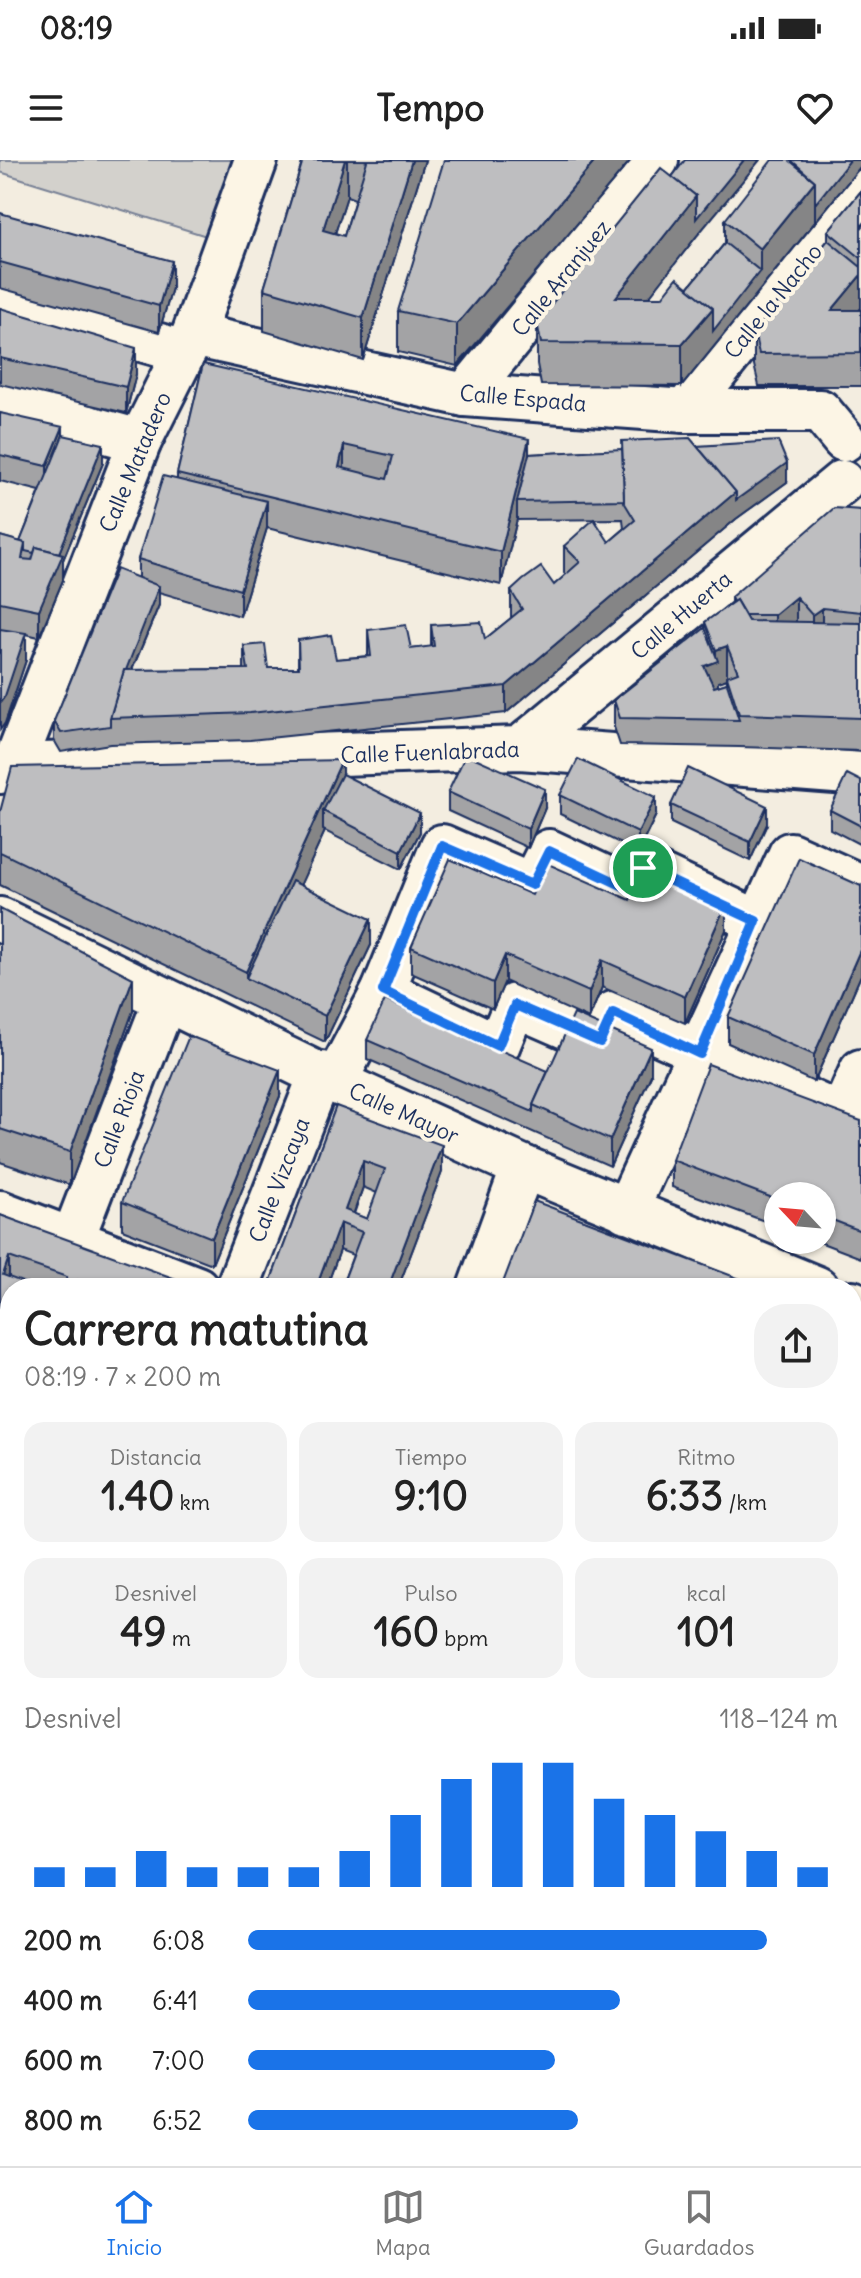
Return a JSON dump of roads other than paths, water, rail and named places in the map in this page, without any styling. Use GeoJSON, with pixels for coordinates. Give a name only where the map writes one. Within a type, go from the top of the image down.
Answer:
{"type":"FeatureCollection","features":[{"type":"Feature","properties":{"kind":"street","name":"Calle Matadero"},"geometry":{"type":"LineString","coordinates":[[7,768],[58,651],[140,441],[189,344],[256,160]]}},
{"type":"Feature","properties":{"kind":"street","name":"Calle Aranjuez"},"geometry":{"type":"LineString","coordinates":[[465,395],[657,160]]}},
{"type":"Feature","properties":{"kind":"street","name":"Calle la Nacho"},"geometry":{"type":"LineString","coordinates":[[685,411],[861,192]]}},
{"type":"Feature","properties":{"kind":"street","name":"Calle Espada"},"geometry":{"type":"LineString","coordinates":[[0,300],[189,344],[465,395],[685,411],[820,411],[853,438]]}},
{"type":"Feature","properties":{"kind":"street"},"geometry":{"type":"LineString","coordinates":[[0,403],[140,441]]}},
{"type":"Feature","properties":{"kind":"street"},"geometry":{"type":"LineString","coordinates":[[852,486],[834,461],[853,438]]}},
{"type":"Feature","properties":{"kind":"street","name":"Calle Huerta"},"geometry":{"type":"LineString","coordinates":[[520,748],[852,486]]}},
{"type":"Feature","properties":{"kind":"street"},"geometry":{"type":"LineString","coordinates":[[15,643],[58,651]]}},
{"type":"Feature","properties":{"kind":"street","name":"Calle Fuenlabrada"},"geometry":{"type":"LineString","coordinates":[[7,768],[520,748],[861,774]]}},
{"type":"Feature","properties":{"kind":"street","name":"Calle Vizcaya"},"geometry":{"type":"LineString","coordinates":[[241,1278],[328,1077],[383,991],[442,846],[532,885],[549,851],[630,889],[643,868],[756,921]]}},
{"type":"Feature","properties":{"kind":"street"},"geometry":{"type":"LineString","coordinates":[[626,1211],[700,1054],[756,921],[790,854],[861,886]]}},
{"type":"Feature","properties":{"kind":"street","name":"Calle Mayor"},"geometry":{"type":"LineString","coordinates":[[0,919],[165,1000],[523,1167],[792,1278]]}},
{"type":"Feature","properties":{"kind":"street"},"geometry":{"type":"LineString","coordinates":[[383,991],[498,1046],[515,1005],[600,1042],[613,1013],[851,1120],[861,1071]]}},
{"type":"Feature","properties":{"kind":"street","name":"Calle Rioja"},"geometry":{"type":"LineString","coordinates":[[73,1238],[165,1000]]}},
{"type":"Feature","properties":{"kind":"street"},"geometry":{"type":"LineString","coordinates":[[483,1278],[523,1167]]}},
{"type":"Feature","properties":{"kind":"street"},"geometry":{"type":"LineString","coordinates":[[0,1212],[172,1278]]}}]}
